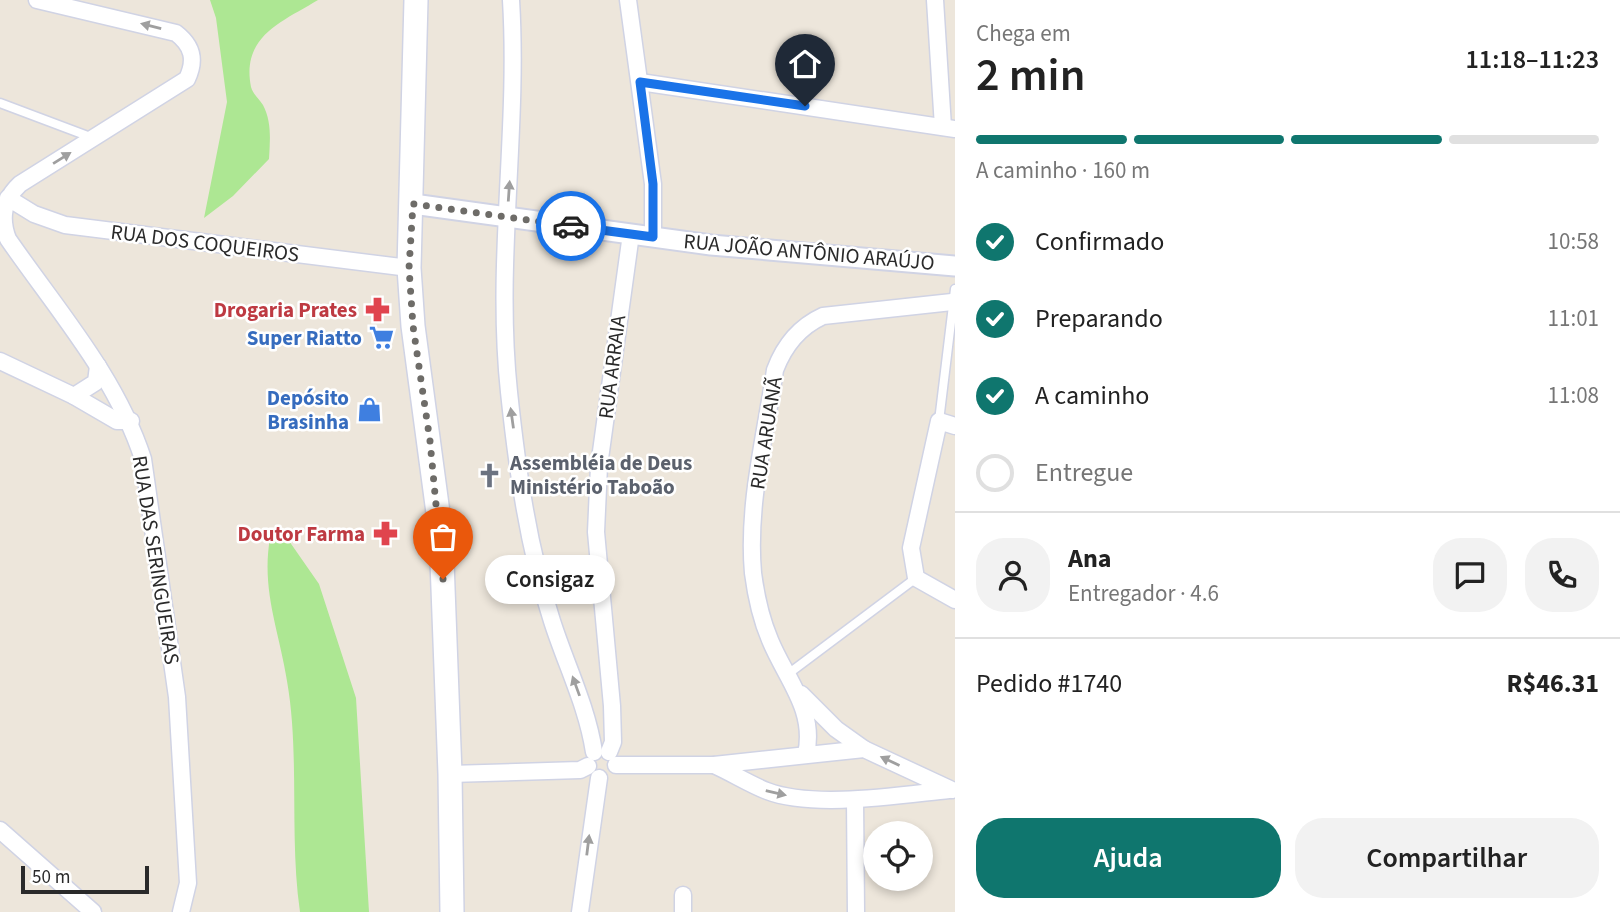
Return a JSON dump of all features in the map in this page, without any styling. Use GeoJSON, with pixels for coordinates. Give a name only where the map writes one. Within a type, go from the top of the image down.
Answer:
{"type":"FeatureCollection","features":[{"type":"Feature","properties":{"kind":"main road"},"geometry":{"type":"LineString","coordinates":[[416,0],[413,204],[409,268],[415,340],[441,535],[452,912]]}},
{"type":"Feature","properties":{"kind":"street"},"geometry":{"type":"LineString","coordinates":[[8,198],[20,184],[187,79],[194,65],[186,40],[176,33],[37,0]]}},
{"type":"Feature","properties":{"kind":"street"},"geometry":{"type":"LineString","coordinates":[[511,0],[514,119],[505,275],[508,379],[526,514],[551,619],[601,763]]}},
{"type":"Feature","properties":{"kind":"street"},"geometry":{"type":"LineString","coordinates":[[628,0],[653,184],[653,237]]}},
{"type":"Feature","properties":{"kind":"street"},"geometry":{"type":"LineString","coordinates":[[640,82],[949,128],[935,0]]}},
{"type":"Feature","properties":{"kind":"street","name":"RUA DOS COQUEIROS"},"geometry":{"type":"LineString","coordinates":[[8,198],[34,214],[65,225],[409,268]]}},
{"type":"Feature","properties":{"kind":"street","name":"RUA DAS SERINGUEIRAS"},"geometry":{"type":"LineString","coordinates":[[8,198],[2,223],[8,239],[98,366],[131,421],[143,459],[177,697],[188,883],[181,912]]}},
{"type":"Feature","properties":{"kind":"street","name":"RUA JOÃO ANTÔNIO ARAÚJO"},"geometry":{"type":"LineString","coordinates":[[413,204],[653,237],[955,266]]}},
{"type":"Feature","properties":{"kind":"street","name":"RUA ARRAIA"},"geometry":{"type":"LineString","coordinates":[[580,912],[601,763],[613,724],[597,519],[602,440],[631,234]]}},
{"type":"Feature","properties":{"kind":"street","name":"RUA ARUANÃ"},"geometry":{"type":"LineString","coordinates":[[806,754],[809,727],[797,690],[760,614],[753,573],[751,524],[775,370],[782,352],[809,322],[823,316],[953,295]]}},
{"type":"Feature","properties":{"kind":"street"},"geometry":{"type":"LineString","coordinates":[[0,361],[74,396],[117,421],[131,421]]}},
{"type":"Feature","properties":{"kind":"street"},"geometry":{"type":"LineString","coordinates":[[74,396],[96,382],[98,366]]}},
{"type":"Feature","properties":{"kind":"street"},"geometry":{"type":"LineString","coordinates":[[947,423],[911,548],[916,578],[955,600]]}},
{"type":"Feature","properties":{"kind":"street","name":"RUA ARUANÃ"},"geometry":{"type":"LineString","coordinates":[[797,690],[836,729],[864,749],[953,790]]}},
{"type":"Feature","properties":{"kind":"street"},"geometry":{"type":"LineString","coordinates":[[450,774],[580,770],[601,763],[714,765],[864,749]]}},
{"type":"Feature","properties":{"kind":"street"},"geometry":{"type":"LineString","coordinates":[[714,765],[769,792],[855,800],[953,790]]}},
{"type":"Feature","properties":{"kind":"street"},"geometry":{"type":"LineString","coordinates":[[855,800],[856,912]]}},
{"type":"Feature","properties":{"kind":"street"},"geometry":{"type":"LineString","coordinates":[[0,830],[93,912]]}},
{"type":"Feature","properties":{"kind":"street"},"geometry":{"type":"LineString","coordinates":[[682,895],[683,912]]}},
{"type":"Feature","properties":{"kind":"lane"},"geometry":{"type":"LineString","coordinates":[[0,103],[93,138]]}},
{"type":"Feature","properties":{"kind":"lane"},"geometry":{"type":"LineString","coordinates":[[947,423],[953,295]]}},
{"type":"Feature","properties":{"kind":"lane"},"geometry":{"type":"LineString","coordinates":[[788,674],[916,578]]}},
{"type":"Feature","properties":{"kind":"green space"},"geometry":{"type":"Polygon","coordinates":[[[210,0],[318,0],[278,24],[258,43],[252,55],[251,87],[268,118],[269,159],[233,196],[204,218],[227,102],[216,18],[210,0]]]}},
{"type":"Feature","properties":{"kind":"green space"},"geometry":{"type":"Polygon","coordinates":[[[270,538],[287,538],[319,584],[356,698],[369,912],[300,912],[295,854],[291,709],[269,593],[270,538]]]}},
{"type":"Feature","properties":{"kind":"way so far"},"geometry":{"type":"LineString","coordinates":[[443,579],[441,535],[430,441],[413,326],[409,268],[413,204],[571,226]]}},
{"type":"Feature","properties":{"kind":"place","name":"Drogaria Prates"},"geometry":{"type":"Point","coordinates":[377,310]}},
{"type":"Feature","properties":{"kind":"place","name":"Super Riatto"},"geometry":{"type":"Point","coordinates":[382,338]}},
{"type":"Feature","properties":{"kind":"place","name":"Depósito Brasinha"},"geometry":{"type":"Point","coordinates":[369,410]}},
{"type":"Feature","properties":{"kind":"place","name":"Assembléia de Deus Ministério Taboão"},"geometry":{"type":"Point","coordinates":[490,475]}},
{"type":"Feature","properties":{"kind":"place","name":"Doutor Farma"},"geometry":{"type":"Point","coordinates":[385,534]}},
{"type":"Feature","properties":{"kind":"place","name":"Consigaz"},"geometry":{"type":"Point","coordinates":[443,579]}},
{"type":"Feature","properties":{"kind":"route"},"geometry":{"type":"LineString","coordinates":[[571,226],[653,237],[653,184],[640,82],[805,106]]}}]}
